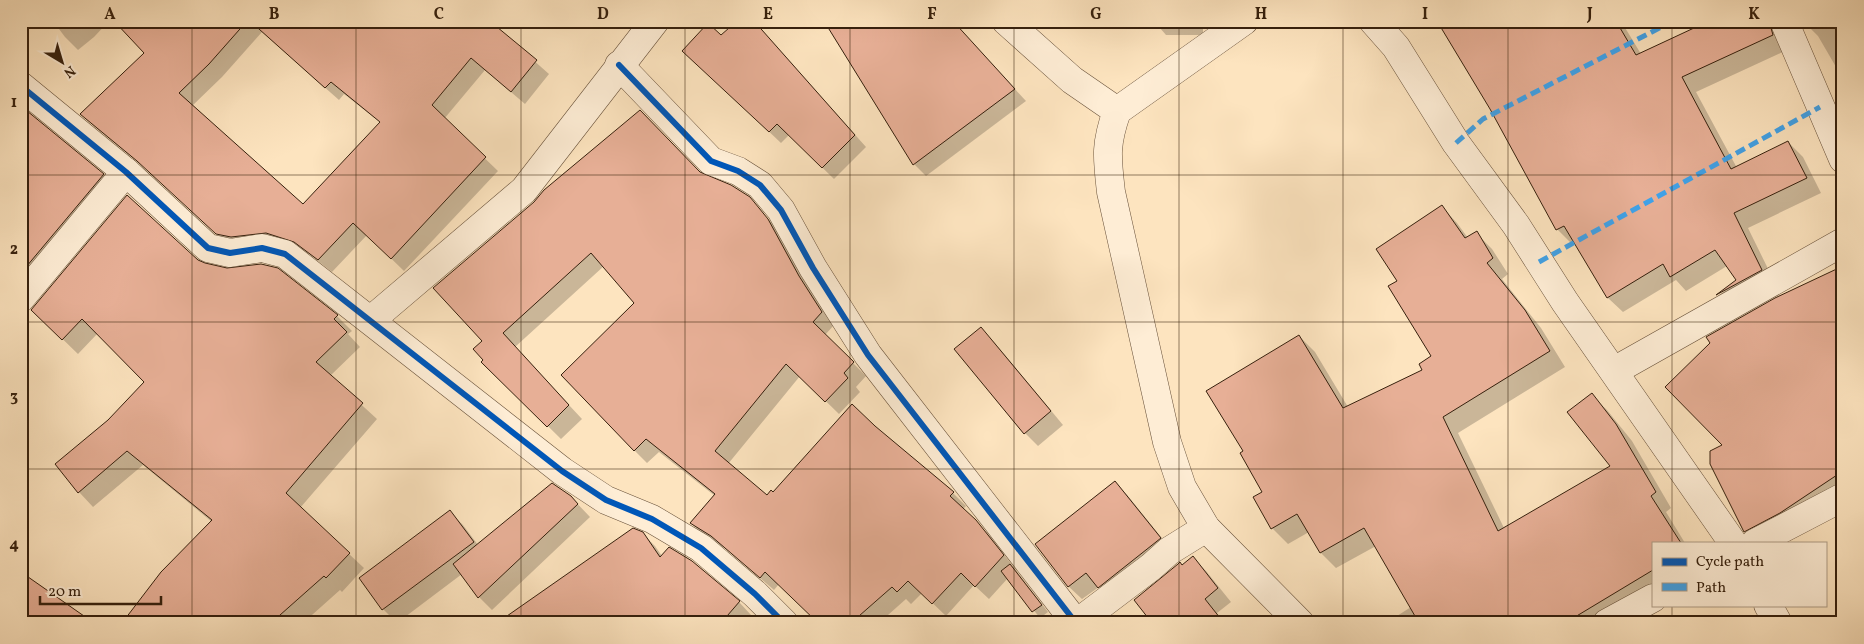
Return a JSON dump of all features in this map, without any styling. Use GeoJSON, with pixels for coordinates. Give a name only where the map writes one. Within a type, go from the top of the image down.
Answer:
{"type":"FeatureCollection","features":[{"type":"Feature","properties":{"kind":"street"},"geometry":{"type":"LineString","coordinates":[[371,320],[524,190],[655,21]]}},
{"type":"Feature","properties":{"kind":"street"},"geometry":{"type":"LineString","coordinates":[[1006,21],[1072,80],[1117,112]]}},
{"type":"Feature","properties":{"kind":"street"},"geometry":{"type":"LineString","coordinates":[[1244,21],[1117,112],[1109,133],[1106,155],[1112,192],[1167,442],[1182,487],[1206,528],[1300,623]]}},
{"type":"Feature","properties":{"kind":"street"},"geometry":{"type":"LineString","coordinates":[[1372,21],[1396,47],[1456,143],[1516,225],[1565,302],[1732,542]]}},
{"type":"Feature","properties":{"kind":"street"},"geometry":{"type":"LineString","coordinates":[[1784,21],[1843,159]]}},
{"type":"Feature","properties":{"kind":"street"},"geometry":{"type":"LineString","coordinates":[[620,65],[711,161],[738,171],[760,185],[781,210],[813,268],[868,355],[1077,623],[1151,567],[1169,551],[1206,528]]}},
{"type":"Feature","properties":{"kind":"street"},"geometry":{"type":"LineString","coordinates":[[21,86],[126,172],[208,248],[230,253],[262,248],[285,254],[562,471],[606,500],[652,519],[701,548],[755,594],[784,623]]}},
{"type":"Feature","properties":{"kind":"street"},"geometry":{"type":"LineString","coordinates":[[21,298],[126,172]]}},
{"type":"Feature","properties":{"kind":"street"},"geometry":{"type":"LineString","coordinates":[[1614,371],[1843,242]]}},
{"type":"Feature","properties":{"kind":"street"},"geometry":{"type":"LineString","coordinates":[[1757,542],[1843,497]]}},
{"type":"Feature","properties":{"kind":"street"},"geometry":{"type":"LineString","coordinates":[[1607,623],[1652,599]]}},
{"type":"Feature","properties":{"kind":"street"},"geometry":{"type":"LineString","coordinates":[[1769,606],[1778,623]]}},
{"type":"Feature","properties":{"kind":"building"},"geometry":{"type":"Polygon","coordinates":[[[114,21],[247,21],[209,64],[179,93],[303,204],[380,122],[331,82],[325,88],[250,21],[502,21],[497,27],[537,60],[511,92],[471,58],[432,105],[486,157],[391,259],[353,223],[318,260],[294,242],[266,233],[231,237],[216,234],[137,161],[80,114],[144,53],[114,21]]]}},
{"type":"Feature","properties":{"kind":"building"},"geometry":{"type":"Polygon","coordinates":[[[737,21],[754,21],[855,135],[822,168],[777,124],[769,132],[682,51],[708,23],[721,35],[737,21]]]}},
{"type":"Feature","properties":{"kind":"building"},"geometry":{"type":"Polygon","coordinates":[[[824,21],[953,21],[1015,89],[913,165],[824,21]]]}},
{"type":"Feature","properties":{"kind":"building"},"geometry":{"type":"Polygon","coordinates":[[[1437,21],[1616,21],[1636,55],[1709,21],[1769,21],[1773,35],[1682,77],[1731,169],[1788,141],[1807,178],[1734,213],[1762,270],[1716,295],[1736,280],[1715,250],[1670,277],[1663,264],[1607,298],[1564,226],[1556,230],[1490,109],[1437,21]]]}},
{"type":"Feature","properties":{"kind":"building"},"geometry":{"type":"Polygon","coordinates":[[[21,106],[104,174],[21,273],[21,106]]]}},
{"type":"Feature","properties":{"kind":"building"},"geometry":{"type":"Polygon","coordinates":[[[640,110],[700,172],[731,185],[750,197],[768,219],[799,276],[822,312],[813,322],[854,362],[844,373],[848,378],[825,402],[786,364],[715,451],[767,495],[771,490],[773,492],[852,404],[875,426],[954,492],[950,496],[976,520],[1004,555],[975,587],[961,573],[932,604],[908,581],[897,592],[892,587],[851,623],[818,623],[765,572],[760,578],[711,536],[690,523],[715,494],[646,439],[634,451],[561,375],[634,303],[591,253],[503,333],[569,405],[547,427],[481,362],[483,360],[473,349],[482,341],[433,288],[534,202],[544,190],[640,110]]]}},
{"type":"Feature","properties":{"kind":"building"},"geometry":{"type":"Polygon","coordinates":[[[127,195],[198,260],[227,268],[261,264],[278,268],[338,315],[334,319],[347,332],[316,362],[363,403],[286,493],[350,553],[326,578],[324,576],[271,623],[122,623],[161,572],[212,520],[127,451],[78,493],[55,464],[108,420],[144,382],[82,319],[62,340],[31,310],[127,195]]]}},
{"type":"Feature","properties":{"kind":"building"},"geometry":{"type":"Polygon","coordinates":[[[1442,205],[1465,238],[1477,231],[1493,258],[1487,263],[1525,310],[1550,351],[1443,417],[1498,531],[1610,466],[1567,412],[1592,393],[1616,424],[1656,492],[1651,496],[1680,542],[1652,542],[1652,571],[1565,623],[1419,623],[1364,528],[1320,553],[1297,514],[1271,529],[1253,497],[1262,492],[1240,453],[1243,451],[1206,391],[1299,335],[1343,408],[1422,370],[1419,364],[1431,356],[1388,286],[1397,281],[1376,249],[1442,205]]]}},
{"type":"Feature","properties":{"kind":"building"},"geometry":{"type":"Polygon","coordinates":[[[1843,266],[1843,471],[1780,513],[1744,532],[1710,464],[1710,451],[1722,445],[1665,387],[1710,343],[1706,337],[1775,298],[1843,266]]]}},
{"type":"Feature","properties":{"kind":"building"},"geometry":{"type":"Polygon","coordinates":[[[981,327],[1051,411],[1024,434],[954,349],[981,327]]]}},
{"type":"Feature","properties":{"kind":"building"},"geometry":{"type":"Polygon","coordinates":[[[1115,481],[1161,538],[1098,588],[1086,573],[1068,587],[1035,544],[1115,481]]]}},
{"type":"Feature","properties":{"kind":"building"},"geometry":{"type":"Polygon","coordinates":[[[552,483],[571,496],[578,504],[478,598],[453,564],[552,483]]]}},
{"type":"Feature","properties":{"kind":"building"},"geometry":{"type":"Polygon","coordinates":[[[450,510],[474,542],[382,610],[359,578],[450,510]]]}},
{"type":"Feature","properties":{"kind":"building"},"geometry":{"type":"Polygon","coordinates":[[[633,528],[643,532],[660,557],[669,547],[692,561],[740,601],[721,623],[497,623],[633,528]]]}},
{"type":"Feature","properties":{"kind":"building"},"geometry":{"type":"Polygon","coordinates":[[[1193,556],[1218,588],[1205,599],[1224,623],[1152,623],[1134,600],[1180,562],[1182,565],[1193,556]]]}},
{"type":"Feature","properties":{"kind":"building"},"geometry":{"type":"Polygon","coordinates":[[[1010,564],[1042,605],[1032,612],[1001,571],[1010,564]]]}},
{"type":"Feature","properties":{"kind":"building"},"geometry":{"type":"Polygon","coordinates":[[[21,572],[94,623],[21,623],[21,572]]]}},
{"type":"Feature","properties":{"kind":"marked path"},"geometry":{"type":"LineString","coordinates":[[1456,143],[1483,119],[1673,21]]}},
{"type":"Feature","properties":{"kind":"marked path"},"geometry":{"type":"LineString","coordinates":[[1539,262],[1820,107]]}},
{"type":"Feature","properties":{"kind":"cycle path"},"geometry":{"type":"LineString","coordinates":[[619,65],[711,161],[738,171],[760,185],[781,210],[813,268],[868,355],[1076,623]]}},
{"type":"Feature","properties":{"kind":"cycle path"},"geometry":{"type":"LineString","coordinates":[[21,86],[126,172],[208,248],[230,253],[262,248],[285,254],[562,471],[606,500],[652,519],[701,548],[755,594],[784,623]]}}]}
